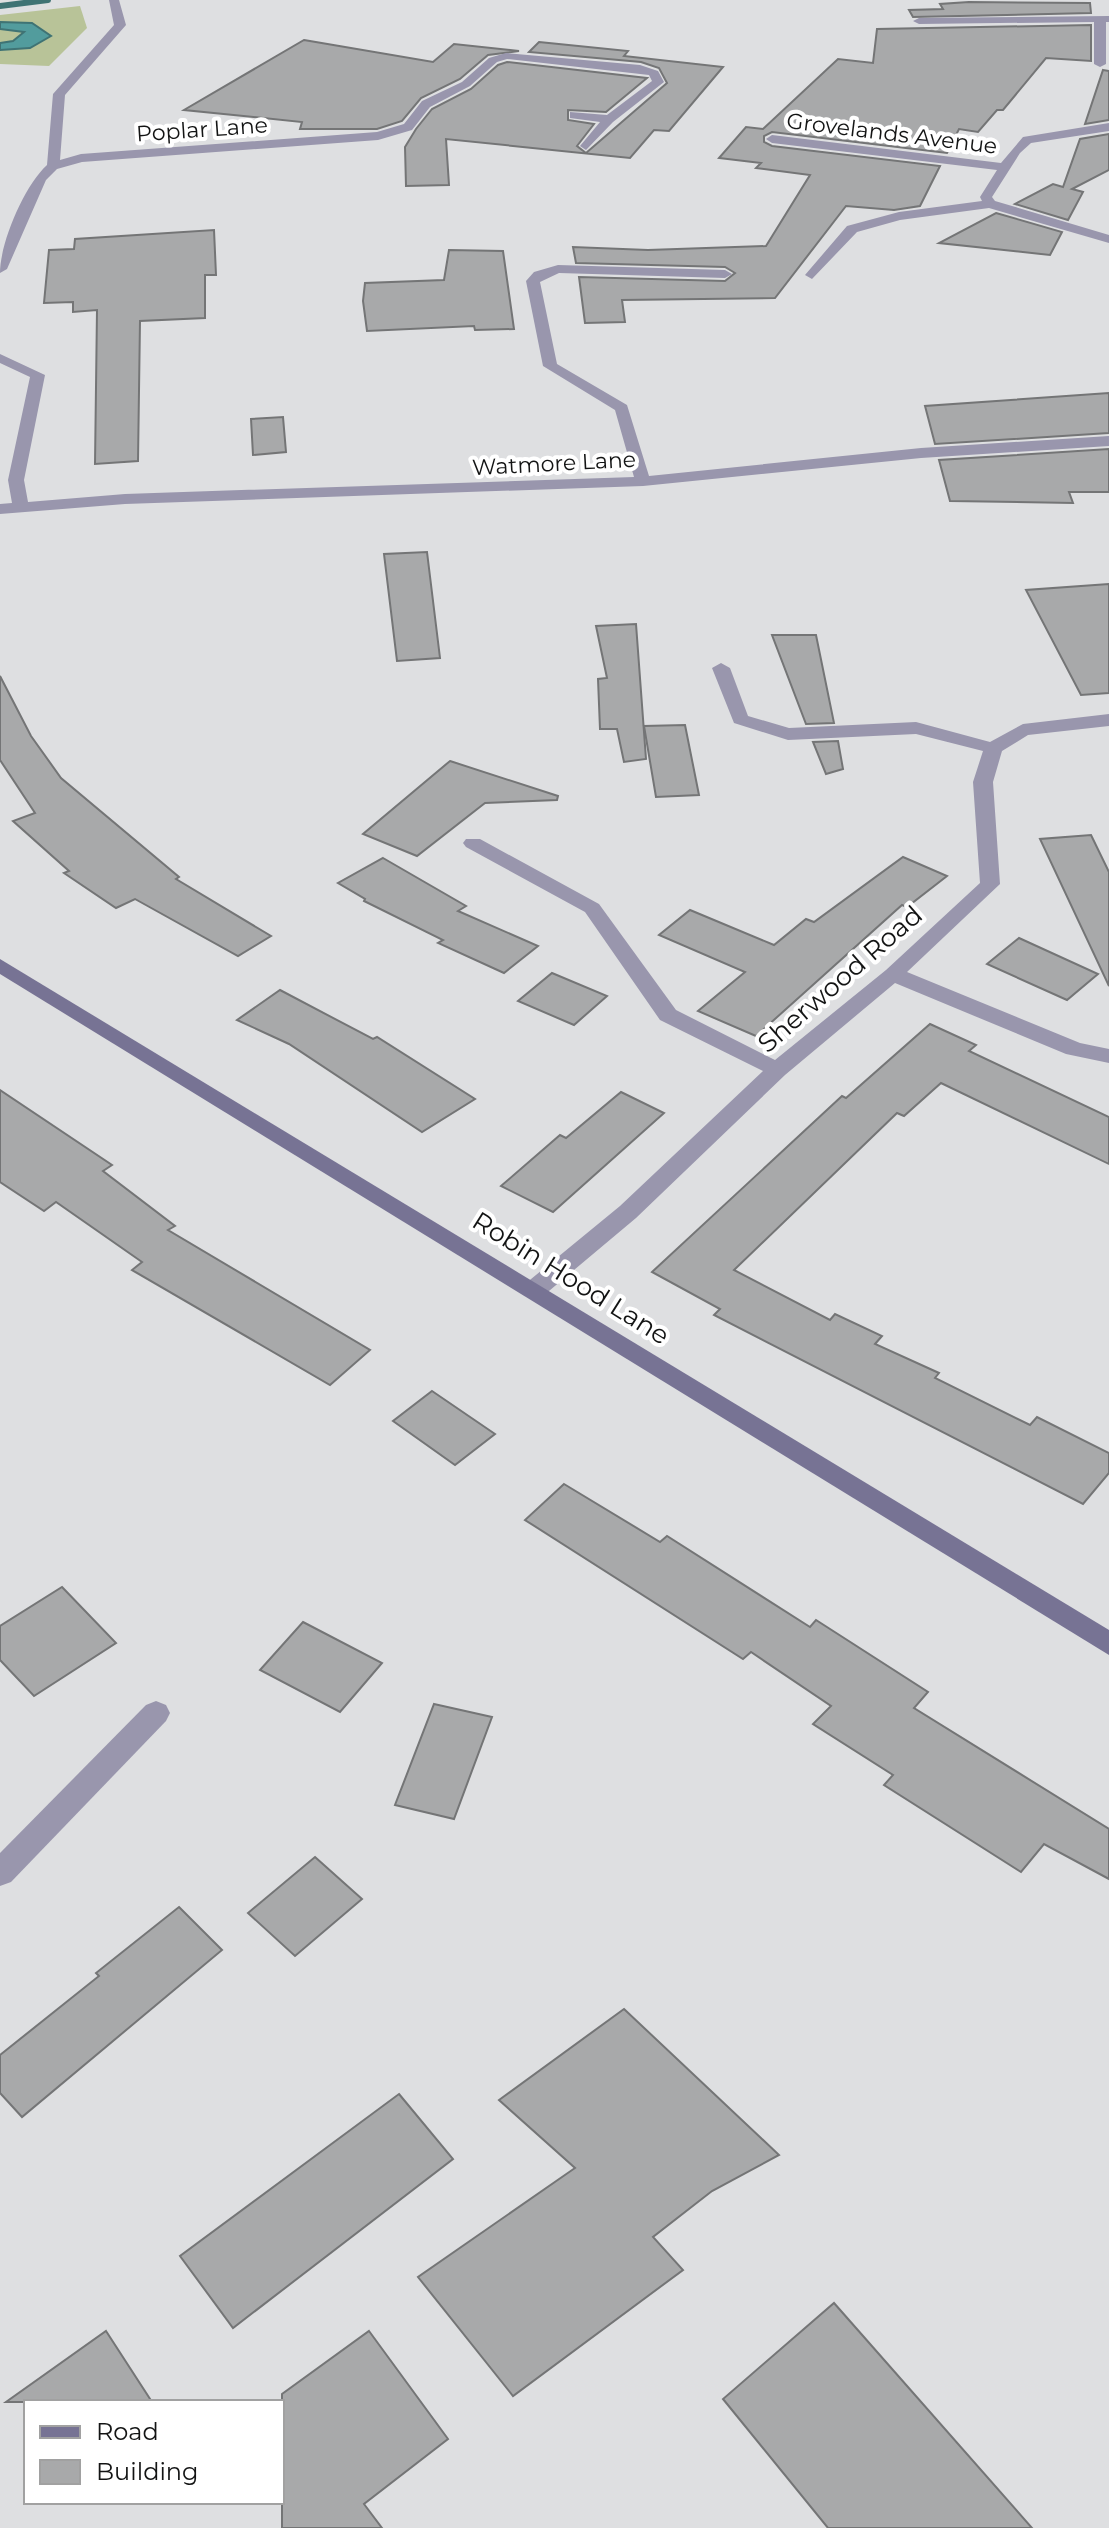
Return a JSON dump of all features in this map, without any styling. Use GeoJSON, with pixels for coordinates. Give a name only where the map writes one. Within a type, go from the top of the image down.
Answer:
{"type":"FeatureCollection","features":[{"type":"Feature","properties":{"kind":"main road","name":"Robin Hood Lane"},"geometry":{"type":"LineString","coordinates":[[0,965],[1109,1644]]}},
{"type":"Feature","properties":{"kind":"street"},"geometry":{"type":"LineString","coordinates":[[0,269],[40,178],[53,166],[59,94],[120,25],[114,0]]}},
{"type":"Feature","properties":{"kind":"street"},"geometry":{"type":"LineString","coordinates":[[919,21],[1105,19],[1100,64]]}},
{"type":"Feature","properties":{"kind":"street"},"geometry":{"type":"LineString","coordinates":[[509,41],[502,47],[506,56],[658,71],[658,82],[609,119],[586,146]]}},
{"type":"Feature","properties":{"kind":"street","name":"Poplar Lane"},"geometry":{"type":"LineString","coordinates":[[53,166],[81,158],[355,138],[408,127],[426,104],[466,84],[493,60],[506,56]]}},
{"type":"Feature","properties":{"kind":"street"},"geometry":{"type":"LineString","coordinates":[[574,115],[609,119]]}},
{"type":"Feature","properties":{"kind":"street","name":"Grovelands Avenue"},"geometry":{"type":"LineString","coordinates":[[990,204],[986,197],[1027,140],[1109,127]]}},
{"type":"Feature","properties":{"kind":"street","name":"Grovelands Avenue"},"geometry":{"type":"LineString","coordinates":[[772,139],[1007,167]]}},
{"type":"Feature","properties":{"kind":"street"},"geometry":{"type":"LineString","coordinates":[[812,275],[852,229],[899,216],[990,204],[1109,239]]}},
{"type":"Feature","properties":{"kind":"street"},"geometry":{"type":"LineString","coordinates":[[643,481],[622,408],[550,366],[533,281],[539,275],[558,269],[725,274]]}},
{"type":"Feature","properties":{"kind":"street"},"geometry":{"type":"LineString","coordinates":[[0,358],[38,375],[17,440],[16,480],[21,507]]}},
{"type":"Feature","properties":{"kind":"street","name":"Watmore Lane"},"geometry":{"type":"LineString","coordinates":[[0,509],[125,499],[643,481],[921,453],[1109,441]]}},
{"type":"Feature","properties":{"kind":"street"},"geometry":{"type":"LineString","coordinates":[[721,668],[740,719],[788,734],[916,728],[993,748],[1023,730],[1109,720]]}},
{"type":"Feature","properties":{"kind":"street","name":"Sherwood Road"},"geometry":{"type":"LineString","coordinates":[[534,1290],[628,1212],[777,1070],[893,974],[990,884],[983,782],[993,748]]}},
{"type":"Feature","properties":{"kind":"street"},"geometry":{"type":"LineString","coordinates":[[473,843],[592,908],[668,1015],[777,1070]]}},
{"type":"Feature","properties":{"kind":"street"},"geometry":{"type":"LineString","coordinates":[[893,974],[1074,1049],[1109,1056]]}},
{"type":"Feature","properties":{"kind":"street"},"geometry":{"type":"LineString","coordinates":[[0,1873],[156,1713]]}},
{"type":"Feature","properties":{"kind":"green space"},"geometry":{"type":"Polygon","coordinates":[[[80,6],[87,28],[49,66],[0,64],[0,15],[80,6]]]}},
{"type":"Feature","properties":{"kind":"water"},"geometry":{"type":"Polygon","coordinates":[[[0,22],[32,23],[51,36],[30,48],[0,50],[0,43],[13,41],[24,32],[0,29],[0,22]]]}},
{"type":"Feature","properties":{"kind":"building"},"geometry":{"type":"Polygon","coordinates":[[[1090,3],[1091,13],[913,17],[909,10],[943,9],[940,4],[1090,3]]]}},
{"type":"Feature","properties":{"kind":"building"},"geometry":{"type":"Polygon","coordinates":[[[1091,25],[1091,61],[1046,58],[1003,110],[997,110],[978,132],[959,129],[947,153],[772,132],[764,136],[764,142],[772,146],[940,166],[920,206],[894,210],[846,206],[775,298],[622,300],[625,322],[585,323],[579,277],[725,281],[735,273],[725,267],[576,263],[573,247],[648,250],[766,246],[810,175],[756,168],[761,163],[719,158],[746,127],[763,129],[838,59],[873,63],[877,29],[1091,25]]]}},
{"type":"Feature","properties":{"kind":"building"},"geometry":{"type":"Polygon","coordinates":[[[304,40],[433,62],[454,44],[519,51],[488,55],[460,79],[421,98],[402,121],[377,129],[300,129],[302,122],[184,110],[304,40]]]}},
{"type":"Feature","properties":{"kind":"building"},"geometry":{"type":"Polygon","coordinates":[[[539,42],[628,51],[624,56],[723,67],[669,131],[654,130],[630,158],[446,139],[449,185],[406,186],[405,147],[416,129],[432,109],[471,89],[498,65],[507,62],[647,78],[606,112],[568,110],[568,120],[594,124],[577,146],[586,153],[667,83],[659,68],[641,62],[529,52],[539,42]]]}},
{"type":"Feature","properties":{"kind":"building"},"geometry":{"type":"Polygon","coordinates":[[[1103,70],[1109,71],[1109,120],[1085,124],[1103,70]]]}},
{"type":"Feature","properties":{"kind":"building"},"geometry":{"type":"Polygon","coordinates":[[[1109,134],[1109,170],[1072,189],[1083,192],[1068,220],[1015,204],[1053,184],[1063,187],[1080,139],[1109,134]]]}},
{"type":"Feature","properties":{"kind":"building"},"geometry":{"type":"Polygon","coordinates":[[[996,213],[1062,232],[1050,255],[939,243],[996,213]]]}},
{"type":"Feature","properties":{"kind":"building"},"geometry":{"type":"Polygon","coordinates":[[[214,230],[216,275],[205,275],[205,318],[140,321],[138,461],[95,464],[97,310],[73,312],[73,302],[44,303],[49,250],[74,249],[75,239],[214,230]]]}},
{"type":"Feature","properties":{"kind":"building"},"geometry":{"type":"Polygon","coordinates":[[[449,250],[503,251],[514,329],[475,330],[474,326],[367,331],[363,301],[365,283],[444,280],[449,250]]]}},
{"type":"Feature","properties":{"kind":"building"},"geometry":{"type":"Polygon","coordinates":[[[1109,393],[1109,433],[935,444],[925,406],[1109,393]]]}},
{"type":"Feature","properties":{"kind":"building"},"geometry":{"type":"Polygon","coordinates":[[[283,417],[286,452],[253,455],[251,419],[283,417]]]}},
{"type":"Feature","properties":{"kind":"building"},"geometry":{"type":"Polygon","coordinates":[[[1109,449],[1109,492],[1069,492],[1073,503],[950,501],[939,460],[1109,449]]]}},
{"type":"Feature","properties":{"kind":"building"},"geometry":{"type":"Polygon","coordinates":[[[427,552],[440,658],[397,661],[384,554],[427,552]]]}},
{"type":"Feature","properties":{"kind":"building"},"geometry":{"type":"Polygon","coordinates":[[[1109,584],[1109,693],[1081,695],[1026,590],[1109,584]]]}},
{"type":"Feature","properties":{"kind":"building"},"geometry":{"type":"Polygon","coordinates":[[[636,624],[646,759],[624,762],[617,729],[600,729],[598,679],[607,678],[596,626],[636,624]]]}},
{"type":"Feature","properties":{"kind":"building"},"geometry":{"type":"Polygon","coordinates":[[[772,635],[816,635],[834,723],[806,724],[772,635]]]}},
{"type":"Feature","properties":{"kind":"building"},"geometry":{"type":"Polygon","coordinates":[[[0,676],[31,736],[61,778],[179,877],[176,879],[271,936],[238,956],[135,899],[116,908],[64,873],[69,871],[13,821],[35,813],[0,760],[0,676]]]}},
{"type":"Feature","properties":{"kind":"building"},"geometry":{"type":"Polygon","coordinates":[[[685,725],[699,795],[656,797],[644,726],[685,725]]]}},
{"type":"Feature","properties":{"kind":"building"},"geometry":{"type":"Polygon","coordinates":[[[838,741],[843,769],[826,774],[813,742],[838,741]]]}},
{"type":"Feature","properties":{"kind":"building"},"geometry":{"type":"Polygon","coordinates":[[[450,761],[558,796],[557,800],[485,803],[417,856],[363,834],[450,761]]]}},
{"type":"Feature","properties":{"kind":"building"},"geometry":{"type":"Polygon","coordinates":[[[1091,835],[1109,872],[1109,986],[1040,839],[1091,835]]]}},
{"type":"Feature","properties":{"kind":"building"},"geometry":{"type":"Polygon","coordinates":[[[903,857],[947,876],[907,907],[902,905],[756,1036],[698,1011],[745,972],[659,935],[690,910],[774,945],[806,919],[814,922],[903,857]]]}},
{"type":"Feature","properties":{"kind":"building"},"geometry":{"type":"Polygon","coordinates":[[[383,858],[466,906],[458,911],[538,946],[504,973],[438,943],[443,940],[364,901],[338,883],[383,858]]]}},
{"type":"Feature","properties":{"kind":"building"},"geometry":{"type":"Polygon","coordinates":[[[1019,938],[1098,974],[1067,1000],[987,964],[1019,938]]]}},
{"type":"Feature","properties":{"kind":"building"},"geometry":{"type":"Polygon","coordinates":[[[552,973],[607,996],[574,1025],[518,1001],[552,973]]]}},
{"type":"Feature","properties":{"kind":"building"},"geometry":{"type":"Polygon","coordinates":[[[280,990],[373,1039],[377,1037],[475,1099],[422,1132],[289,1044],[237,1020],[280,990]]]}},
{"type":"Feature","properties":{"kind":"building"},"geometry":{"type":"Polygon","coordinates":[[[930,1024],[976,1045],[969,1051],[1109,1117],[1109,1164],[941,1083],[904,1116],[897,1113],[734,1270],[830,1320],[835,1314],[882,1336],[875,1344],[939,1373],[935,1378],[1030,1425],[1037,1417],[1109,1453],[1109,1473],[1083,1504],[714,1315],[720,1309],[652,1272],[842,1096],[846,1098],[930,1024]]]}},
{"type":"Feature","properties":{"kind":"building"},"geometry":{"type":"Polygon","coordinates":[[[0,1090],[112,1165],[103,1171],[175,1226],[168,1230],[370,1350],[330,1385],[132,1270],[142,1262],[56,1202],[44,1211],[0,1182],[0,1090]]]}},
{"type":"Feature","properties":{"kind":"building"},"geometry":{"type":"Polygon","coordinates":[[[621,1092],[664,1113],[553,1212],[501,1186],[560,1135],[566,1138],[621,1092]]]}},
{"type":"Feature","properties":{"kind":"building"},"geometry":{"type":"Polygon","coordinates":[[[432,1391],[495,1434],[455,1465],[393,1421],[432,1391]]]}},
{"type":"Feature","properties":{"kind":"building"},"geometry":{"type":"Polygon","coordinates":[[[564,1484],[660,1542],[667,1536],[810,1627],[816,1620],[928,1692],[914,1708],[1109,1829],[1109,1879],[1044,1844],[1021,1872],[884,1785],[893,1775],[813,1724],[831,1706],[751,1652],[743,1659],[525,1520],[564,1484]]]}},
{"type":"Feature","properties":{"kind":"building"},"geometry":{"type":"Polygon","coordinates":[[[62,1587],[116,1643],[34,1696],[0,1660],[0,1626],[62,1587]]]}},
{"type":"Feature","properties":{"kind":"building"},"geometry":{"type":"Polygon","coordinates":[[[303,1622],[382,1663],[340,1712],[260,1670],[303,1622]]]}},
{"type":"Feature","properties":{"kind":"building"},"geometry":{"type":"Polygon","coordinates":[[[434,1704],[492,1717],[454,1819],[395,1805],[434,1704]]]}},
{"type":"Feature","properties":{"kind":"building"},"geometry":{"type":"Polygon","coordinates":[[[315,1857],[362,1899],[295,1956],[248,1913],[315,1857]]]}},
{"type":"Feature","properties":{"kind":"building"},"geometry":{"type":"Polygon","coordinates":[[[179,1907],[222,1950],[22,2117],[0,2093],[0,2055],[179,1907]]]}},
{"type":"Feature","properties":{"kind":"building"},"geometry":{"type":"Polygon","coordinates":[[[624,2009],[779,2155],[712,2191],[653,2237],[683,2270],[513,2396],[418,2277],[575,2168],[499,2100],[624,2009]]]}},
{"type":"Feature","properties":{"kind":"building"},"geometry":{"type":"Polygon","coordinates":[[[399,2094],[453,2159],[233,2328],[180,2256],[399,2094]]]}},
{"type":"Feature","properties":{"kind":"building"},"geometry":{"type":"Polygon","coordinates":[[[834,2303],[1032,2528],[828,2528],[723,2399],[834,2303]]]}},
{"type":"Feature","properties":{"kind":"building"},"geometry":{"type":"Polygon","coordinates":[[[106,2331],[151,2400],[24,2400],[6,2402],[106,2331]]]}},
{"type":"Feature","properties":{"kind":"building"},"geometry":{"type":"Polygon","coordinates":[[[369,2331],[448,2439],[364,2504],[382,2528],[282,2528],[282,2394],[369,2331]]]}},
{"type":"Feature","properties":{"kind":"waterway"},"geometry":{"type":"LineString","coordinates":[[0,6],[48,0]]}}]}
